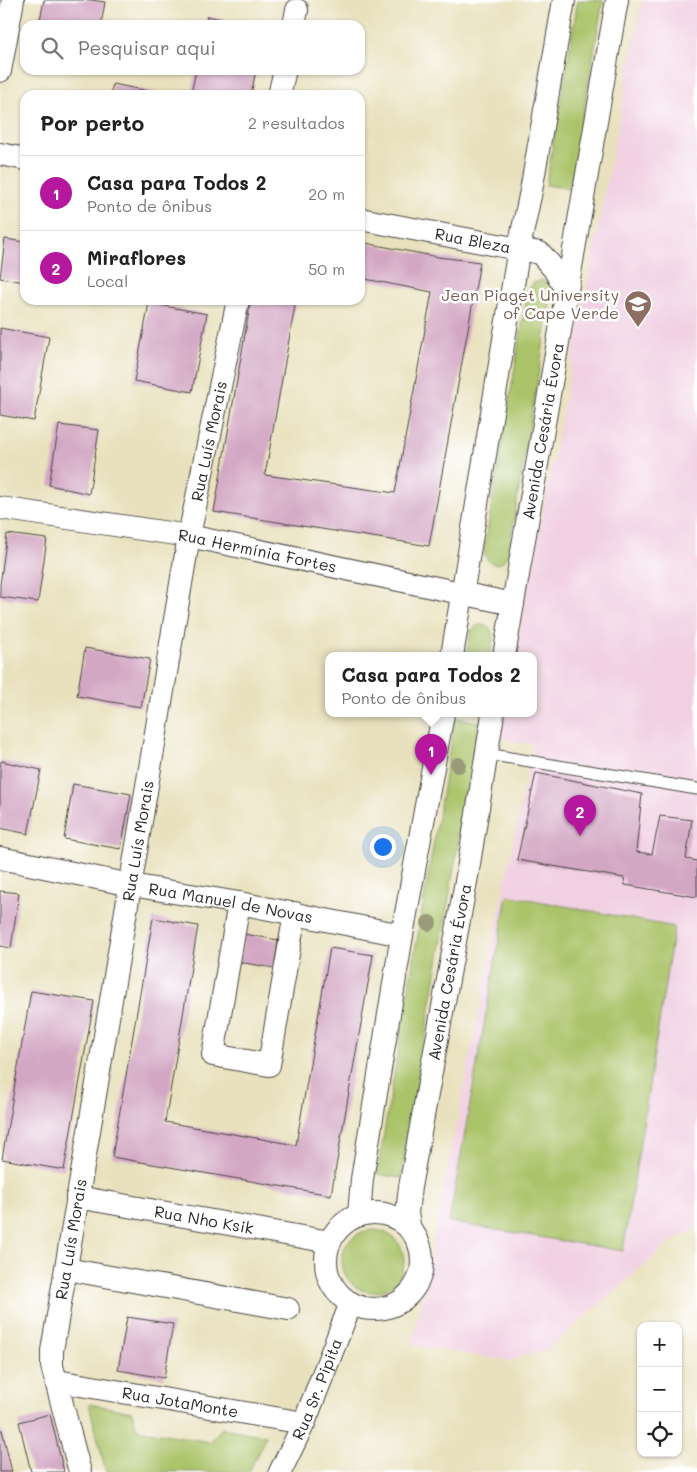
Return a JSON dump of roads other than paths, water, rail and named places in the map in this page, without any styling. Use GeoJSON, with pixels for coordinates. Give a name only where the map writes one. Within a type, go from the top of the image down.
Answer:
{"type":"FeatureCollection","features":[{"type":"Feature","properties":{"kind":"street"},"geometry":{"type":"LineString","coordinates":[[0,72],[13,0]]}},
{"type":"Feature","properties":{"kind":"street"},"geometry":{"type":"LineString","coordinates":[[453,652],[519,248],[531,191],[564,0]]}},
{"type":"Feature","properties":{"kind":"street","name":"Avenida Cesária Évora"},"geometry":{"type":"LineString","coordinates":[[505,652],[616,0]]}},
{"type":"Feature","properties":{"kind":"street"},"geometry":{"type":"LineString","coordinates":[[280,90],[283,75]]}},
{"type":"Feature","properties":{"kind":"street"},"geometry":{"type":"LineString","coordinates":[[0,154],[20,158]]}},
{"type":"Feature","properties":{"kind":"street","name":"Rua Bleza"},"geometry":{"type":"LineString","coordinates":[[365,220],[540,253],[554,269],[566,290]]}},
{"type":"Feature","properties":{"kind":"street","name":"Rua Luís Morais"},"geometry":{"type":"LineString","coordinates":[[80,1472],[52,1366],[52,1351],[189,536],[237,305]]}},
{"type":"Feature","properties":{"kind":"street","name":"Rua Hermínia Fortes"},"geometry":{"type":"LineString","coordinates":[[0,508],[189,536],[513,604]]}},
{"type":"Feature","properties":{"kind":"street"},"geometry":{"type":"LineString","coordinates":[[359,1215],[362,1179],[402,935],[442,717]]}},
{"type":"Feature","properties":{"kind":"street","name":"Avenida Cesária Évora"},"geometry":{"type":"LineString","coordinates":[[410,1230],[407,1212],[410,1187],[467,876],[493,717]]}},
{"type":"Feature","properties":{"kind":"street","name":"Rua Manuel de Novas"},"geometry":{"type":"LineString","coordinates":[[0,858],[131,886],[295,913],[402,935]]}},
{"type":"Feature","properties":{"kind":"street"},"geometry":{"type":"LineString","coordinates":[[238,903],[212,1055],[269,1065],[295,913]]}},
{"type":"Feature","properties":{"kind":"street","name":"Rua Nho Ksik"},"geometry":{"type":"LineString","coordinates":[[77,1197],[330,1242]]}},
{"type":"Feature","properties":{"kind":"street"},"geometry":{"type":"LineString","coordinates":[[372,1213],[386,1214],[399,1220],[410,1230],[418,1243],[422,1258],[420,1274],[413,1288],[403,1299],[389,1307],[370,1309],[351,1303],[340,1295],[332,1283],[327,1270],[326,1256],[330,1242],[347,1221],[359,1215],[372,1213]]}},
{"type":"Feature","properties":{"kind":"street"},"geometry":{"type":"LineString","coordinates":[[66,1269],[288,1309]]}},
{"type":"Feature","properties":{"kind":"street","name":"Rua Sr. Pipita"},"geometry":{"type":"LineString","coordinates":[[280,1472],[304,1422],[351,1303]]}},
{"type":"Feature","properties":{"kind":"street","name":"Rua JotaMonte"},"geometry":{"type":"LineString","coordinates":[[57,1381],[304,1422]]}},
{"type":"Feature","properties":{"kind":"lane"},"geometry":{"type":"LineString","coordinates":[[487,754],[697,789]]}},
{"type":"Feature","properties":{"kind":"place","name":"Jean Piaget University of Cape Verde"},"geometry":{"type":"Point","coordinates":[638,328]}},
{"type":"Feature","properties":{"kind":"place","name":"Casa para Todos 2"},"geometry":{"type":"Point","coordinates":[431,775]}},
{"type":"Feature","properties":{"kind":"place","name":"Miraflores"},"geometry":{"type":"Point","coordinates":[580,836]}}]}
